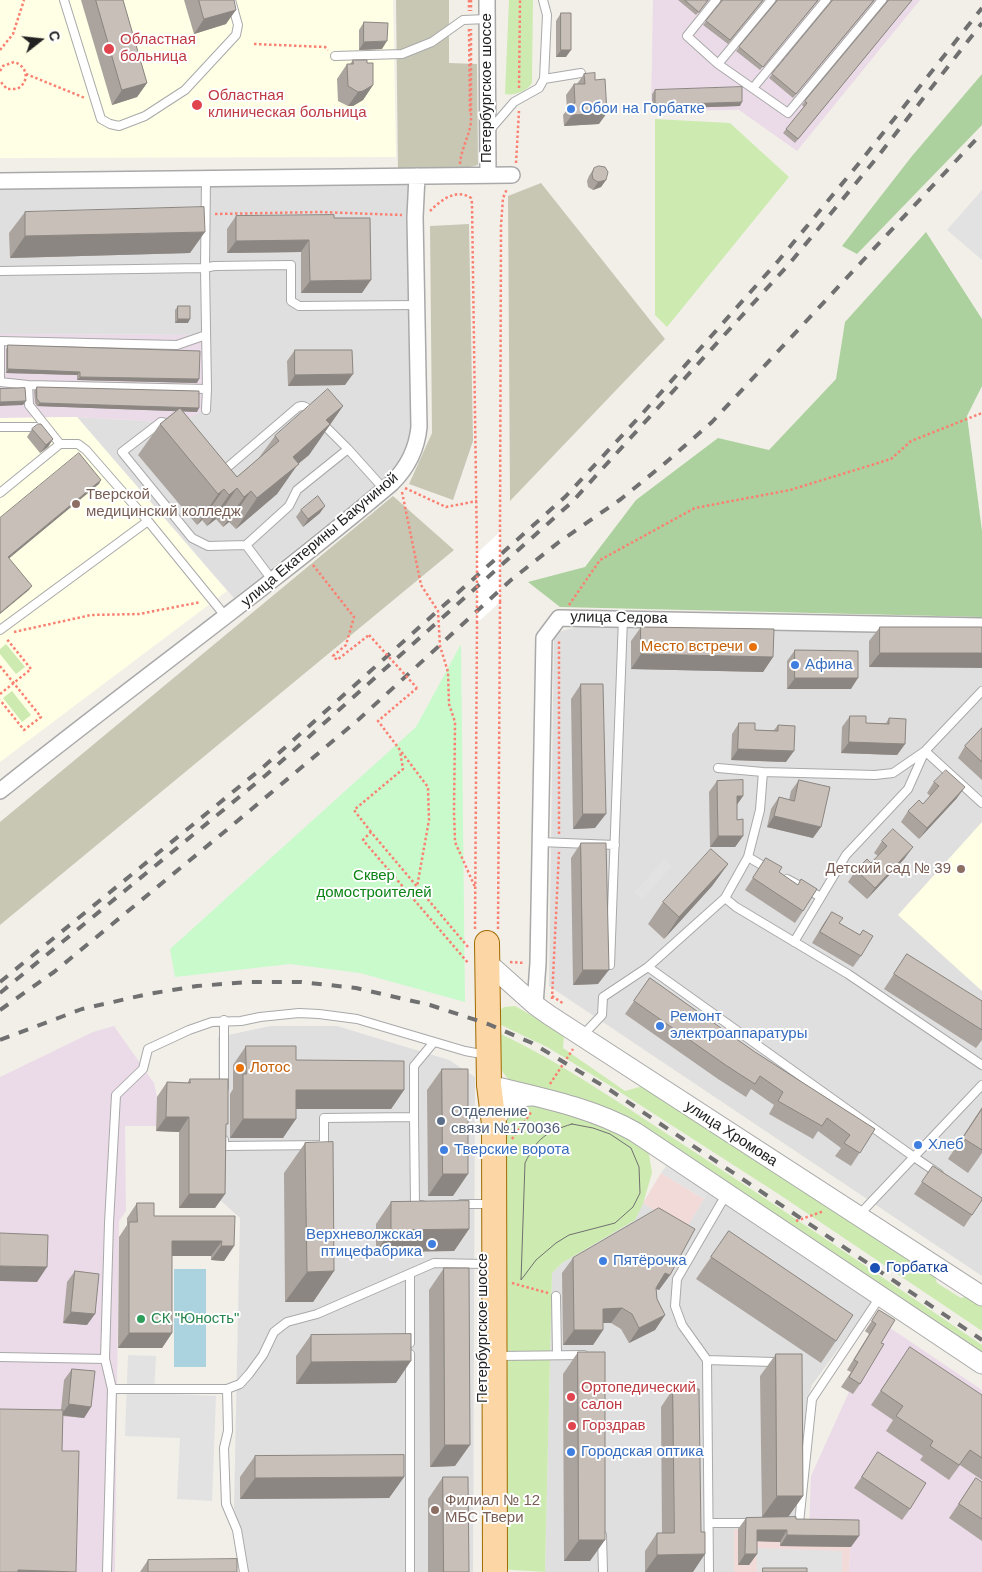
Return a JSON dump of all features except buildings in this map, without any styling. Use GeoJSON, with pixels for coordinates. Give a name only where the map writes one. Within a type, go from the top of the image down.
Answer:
{"type":"FeatureCollection","features":[{"type":"Feature","properties":{"kind":"main road","name":"Петербургское шоссе"},"geometry":{"type":"LineString","coordinates":[[484,1572],[488,1264],[494,1124],[489,1085],[485,951]]}},
{"type":"Feature","properties":{"kind":"main road","name":"Петербургское шоссе"},"geometry":{"type":"LineString","coordinates":[[489,1085],[482,1125],[483,1204],[494,1356],[495,1572]]}},
{"type":"Feature","properties":{"kind":"street","name":"Петербургское шоссе"},"geometry":{"type":"LineString","coordinates":[[487,0],[488,176]]}},
{"type":"Feature","properties":{"kind":"street"},"geometry":{"type":"LineString","coordinates":[[0,181],[512,175]]}},
{"type":"Feature","properties":{"kind":"street","name":"улица Екатерины Бакуниной"},"geometry":{"type":"LineString","coordinates":[[0,790],[99,712],[273,581],[397,478],[405,468],[418,439],[419,426],[415,217],[417,176]]}},
{"type":"Feature","properties":{"kind":"street","name":"улица Седова"},"geometry":{"type":"LineString","coordinates":[[542,1010],[538,963],[544,638],[560,618],[982,626]]}},
{"type":"Feature","properties":{"kind":"street","name":"улица Хромова"},"geometry":{"type":"LineString","coordinates":[[485,951],[542,1010],[982,1296]]}},
{"type":"Feature","properties":{"kind":"street"},"geometry":{"type":"LineString","coordinates":[[489,1085],[591,1113],[628,1128],[982,1364]]}},
{"type":"Feature","properties":{"kind":"street"},"geometry":{"type":"LineString","coordinates":[[494,1124],[501,1111],[510,1102],[523,1097],[536,1097]]}},
{"type":"Feature","properties":{"kind":"lane"},"geometry":{"type":"LineString","coordinates":[[64,0],[101,119],[119,126],[145,116],[185,90],[236,35],[238,25],[231,0]]}},
{"type":"Feature","properties":{"kind":"lane"},"geometry":{"type":"LineString","coordinates":[[488,133],[514,102],[539,88],[544,79],[547,15],[543,0]]}},
{"type":"Feature","properties":{"kind":"lane"},"geometry":{"type":"LineString","coordinates":[[716,0],[687,36],[718,64],[788,113],[882,0]]}},
{"type":"Feature","properties":{"kind":"lane"},"geometry":{"type":"LineString","coordinates":[[718,64],[771,0]]}},
{"type":"Feature","properties":{"kind":"lane"},"geometry":{"type":"LineString","coordinates":[[753,88],[826,0]]}},
{"type":"Feature","properties":{"kind":"lane"},"geometry":{"type":"LineString","coordinates":[[335,56],[402,54],[432,42],[460,22],[470,19],[487,19]]}},
{"type":"Feature","properties":{"kind":"lane"},"geometry":{"type":"LineString","coordinates":[[544,79],[581,73]]}},
{"type":"Feature","properties":{"kind":"lane"},"geometry":{"type":"LineString","coordinates":[[206,178],[206,410]]}},
{"type":"Feature","properties":{"kind":"lane"},"geometry":{"type":"LineString","coordinates":[[0,271],[291,265],[291,301],[299,306],[417,305]]}},
{"type":"Feature","properties":{"kind":"lane"},"geometry":{"type":"LineString","coordinates":[[206,335],[177,345],[0,341],[0,382],[28,385],[207,389]]}},
{"type":"Feature","properties":{"kind":"lane"},"geometry":{"type":"LineString","coordinates":[[28,385],[29,405],[60,444]]}},
{"type":"Feature","properties":{"kind":"lane"},"geometry":{"type":"LineString","coordinates":[[211,468],[217,476],[286,415],[302,406],[348,449],[384,489]]}},
{"type":"Feature","properties":{"kind":"lane"},"geometry":{"type":"LineString","coordinates":[[180,432],[174,424],[161,422],[122,452],[192,538],[208,546],[246,545],[289,506],[297,490],[348,449]]}},
{"type":"Feature","properties":{"kind":"lane"},"geometry":{"type":"LineString","coordinates":[[0,427],[47,426]]}},
{"type":"Feature","properties":{"kind":"lane"},"geometry":{"type":"LineString","coordinates":[[0,494],[60,444],[78,444],[86,450],[148,521],[226,617]]}},
{"type":"Feature","properties":{"kind":"lane"},"geometry":{"type":"LineString","coordinates":[[0,630],[148,521]]}},
{"type":"Feature","properties":{"kind":"lane"},"geometry":{"type":"LineString","coordinates":[[246,545],[273,581]]}},
{"type":"Feature","properties":{"kind":"lane"},"geometry":{"type":"LineString","coordinates":[[610,965],[623,618]]}},
{"type":"Feature","properties":{"kind":"lane"},"geometry":{"type":"LineString","coordinates":[[718,768],[763,772],[893,774],[925,752],[982,691]]}},
{"type":"Feature","properties":{"kind":"lane"},"geometry":{"type":"LineString","coordinates":[[925,752],[982,803]]}},
{"type":"Feature","properties":{"kind":"lane"},"geometry":{"type":"LineString","coordinates":[[794,942],[846,855],[908,789],[925,752]]}},
{"type":"Feature","properties":{"kind":"lane"},"geometry":{"type":"LineString","coordinates":[[582,1036],[602,1015],[604,998],[648,967],[725,898],[748,857],[760,810],[763,772]]}},
{"type":"Feature","properties":{"kind":"lane"},"geometry":{"type":"LineString","coordinates":[[540,842],[615,845]]}},
{"type":"Feature","properties":{"kind":"lane"},"geometry":{"type":"LineString","coordinates":[[748,857],[821,897]]}},
{"type":"Feature","properties":{"kind":"lane"},"geometry":{"type":"LineString","coordinates":[[725,898],[736,907],[848,974],[982,1065]]}},
{"type":"Feature","properties":{"kind":"lane"},"geometry":{"type":"LineString","coordinates":[[648,967],[914,1158],[944,1177]]}},
{"type":"Feature","properties":{"kind":"lane"},"geometry":{"type":"LineString","coordinates":[[107,1572],[112,1389],[105,1359],[109,1222],[116,1095],[143,1069],[148,1049],[189,1030],[212,1022],[224,1020],[241,1021],[280,1014],[318,1014],[357,1019],[489,1056]]}},
{"type":"Feature","properties":{"kind":"lane"},"geometry":{"type":"LineString","coordinates":[[224,1020],[224,1098]]}},
{"type":"Feature","properties":{"kind":"lane"},"geometry":{"type":"LineString","coordinates":[[432,1205],[415,1205],[414,1066],[434,1042]]}},
{"type":"Feature","properties":{"kind":"lane"},"geometry":{"type":"LineString","coordinates":[[858,1217],[982,1085]]}},
{"type":"Feature","properties":{"kind":"lane"},"geometry":{"type":"LineString","coordinates":[[224,1136],[224,1146],[324,1145],[324,1118],[414,1117]]}},
{"type":"Feature","properties":{"kind":"lane"},"geometry":{"type":"LineString","coordinates":[[709,1572],[707,1360],[682,1325],[675,1306],[677,1279],[727,1193]]}},
{"type":"Feature","properties":{"kind":"lane"},"geometry":{"type":"LineString","coordinates":[[448,1204],[483,1204]]}},
{"type":"Feature","properties":{"kind":"lane"},"geometry":{"type":"LineString","coordinates":[[690,1240],[697,1244]]}},
{"type":"Feature","properties":{"kind":"lane"},"geometry":{"type":"LineString","coordinates":[[112,1389],[227,1389],[240,1384],[249,1374],[263,1354],[274,1332],[287,1322],[317,1314],[434,1263],[488,1264]]}},
{"type":"Feature","properties":{"kind":"lane"},"geometry":{"type":"LineString","coordinates":[[410,1275],[410,1572]]}},
{"type":"Feature","properties":{"kind":"lane"},"geometry":{"type":"LineString","coordinates":[[556,1296],[557,1355]]}},
{"type":"Feature","properties":{"kind":"lane"},"geometry":{"type":"LineString","coordinates":[[789,1523],[798,1523],[812,1399],[880,1297]]}},
{"type":"Feature","properties":{"kind":"lane"},"geometry":{"type":"LineString","coordinates":[[494,1356],[592,1355]]}},
{"type":"Feature","properties":{"kind":"lane"},"geometry":{"type":"LineString","coordinates":[[0,1357],[105,1359]]}},
{"type":"Feature","properties":{"kind":"lane"},"geometry":{"type":"LineString","coordinates":[[707,1360],[773,1362]]}},
{"type":"Feature","properties":{"kind":"lane"},"geometry":{"type":"LineString","coordinates":[[227,1389],[228,1431],[224,1448],[226,1504],[237,1530],[244,1572]]}},
{"type":"Feature","properties":{"kind":"lane"},"geometry":{"type":"LineString","coordinates":[[400,1457],[410,1457]]}},
{"type":"Feature","properties":{"kind":"lane"},"geometry":{"type":"LineString","coordinates":[[602,1523],[603,1572]]}},
{"type":"Feature","properties":{"kind":"lane"},"geometry":{"type":"LineString","coordinates":[[709,1523],[759,1523]]}},
{"type":"Feature","properties":{"kind":"path"},"geometry":{"type":"LineString","coordinates":[[0,50],[13,34],[24,0]]}},
{"type":"Feature","properties":{"kind":"path"},"geometry":{"type":"LineString","coordinates":[[460,176],[461,153],[470,133],[471,122],[470,0]]}},
{"type":"Feature","properties":{"kind":"path"},"geometry":{"type":"LineString","coordinates":[[485,951],[500,602],[501,225],[503,198],[516,163],[520,0]]}},
{"type":"Feature","properties":{"kind":"path"},"geometry":{"type":"LineString","coordinates":[[254,44],[325,48],[335,56]]}},
{"type":"Feature","properties":{"kind":"path"},"geometry":{"type":"LineString","coordinates":[[0,70],[9,63],[14,62],[23,67],[26,74],[24,83],[17,89],[7,88],[0,81]]}},
{"type":"Feature","properties":{"kind":"path"},"geometry":{"type":"LineString","coordinates":[[26,74],[96,102]]}},
{"type":"Feature","properties":{"kind":"path"},"geometry":{"type":"LineString","coordinates":[[206,214],[320,212],[385,214],[415,217],[425,225],[428,213],[440,202],[456,194],[465,194],[471,198],[477,501],[476,888],[485,951]]}},
{"type":"Feature","properties":{"kind":"path"},"geometry":{"type":"LineString","coordinates":[[542,1010],[552,996],[554,965],[559,843],[560,618],[600,560],[695,508],[790,490],[891,459],[911,441],[982,413]]}},
{"type":"Feature","properties":{"kind":"path"},"geometry":{"type":"LineString","coordinates":[[476,888],[455,842],[455,722],[449,704],[448,672],[440,646],[438,611],[429,600],[422,585],[401,486],[446,507],[477,501]]}},
{"type":"Feature","properties":{"kind":"path"},"geometry":{"type":"LineString","coordinates":[[305,555],[354,617],[346,645],[333,656],[336,660],[369,635],[417,688],[378,721],[428,787],[429,820],[417,887]]}},
{"type":"Feature","properties":{"kind":"path"},"geometry":{"type":"LineString","coordinates":[[11,633],[91,615],[139,614],[212,599]]}},
{"type":"Feature","properties":{"kind":"path"},"geometry":{"type":"LineString","coordinates":[[0,630],[31,670],[0,694]]}},
{"type":"Feature","properties":{"kind":"path"},"geometry":{"type":"LineString","coordinates":[[0,666],[41,717],[24,730],[0,700]]}},
{"type":"Feature","properties":{"kind":"path"},"geometry":{"type":"LineString","coordinates":[[399,750],[403,769],[354,810],[417,887],[485,951]]}},
{"type":"Feature","properties":{"kind":"path"},"geometry":{"type":"LineString","coordinates":[[371,832],[363,840],[485,951],[554,965]]}},
{"type":"Feature","properties":{"kind":"path"},"geometry":{"type":"LineString","coordinates":[[789,1224],[840,1205]]}},
{"type":"Feature","properties":{"kind":"shaded area","name":"Областная клиническая больница"},"geometry":{"type":"Polygon","coordinates":[[[0,0],[393,0],[396,157],[0,158],[0,0]]]}},
{"type":"Feature","properties":{"kind":"shaded area"},"geometry":{"type":"Polygon","coordinates":[[[396,0],[449,0],[449,63],[477,64],[478,165],[447,172],[398,173],[396,0]]]}},
{"type":"Feature","properties":{"kind":"shaded area"},"geometry":{"type":"Polygon","coordinates":[[[653,0],[920,0],[797,151],[739,110],[651,111],[653,0]]]}},
{"type":"Feature","properties":{"kind":"shaded area"},"geometry":{"type":"Polygon","coordinates":[[[412,180],[413,433],[398,468],[234,598],[77,417],[161,422],[206,335],[0,334],[0,184],[412,180]]]}},
{"type":"Feature","properties":{"kind":"shaded area"},"geometry":{"type":"Polygon","coordinates":[[[541,183],[665,339],[510,501],[508,196],[541,183]]]}},
{"type":"Feature","properties":{"kind":"shaded area"},"geometry":{"type":"Polygon","coordinates":[[[982,190],[982,260],[947,230],[982,190]]]}},
{"type":"Feature","properties":{"kind":"shaded area"},"geometry":{"type":"Polygon","coordinates":[[[469,224],[473,441],[453,500],[409,484],[432,433],[430,226],[469,224]]]}},
{"type":"Feature","properties":{"kind":"shaded area"},"geometry":{"type":"Polygon","coordinates":[[[0,334],[206,335],[206,410],[174,424],[77,417],[0,418],[0,334]]]}},
{"type":"Feature","properties":{"kind":"shaded area","name":"Тверской медицинский колледж"},"geometry":{"type":"Polygon","coordinates":[[[77,417],[227,591],[0,762],[0,418],[77,417]]]}},
{"type":"Feature","properties":{"kind":"shaded area"},"geometry":{"type":"Polygon","coordinates":[[[393,496],[454,550],[0,925],[0,822],[393,496]]]}},
{"type":"Feature","properties":{"kind":"shaded area"},"geometry":{"type":"Polygon","coordinates":[[[577,627],[982,634],[982,1276],[549,986],[554,633],[577,627]]]}},
{"type":"Feature","properties":{"kind":"shaded area","name":"Детский сад № 39"},"geometry":{"type":"Polygon","coordinates":[[[982,822],[982,991],[898,915],[982,822]]]}},
{"type":"Feature","properties":{"kind":"shaded area"},"geometry":{"type":"Polygon","coordinates":[[[664,859],[672,866],[642,900],[634,893],[664,859]]]}},
{"type":"Feature","properties":{"kind":"shaded area"},"geometry":{"type":"Polygon","coordinates":[[[114,1026],[154,1083],[157,1097],[156,1126],[125,1126],[126,1211],[119,1221],[115,1572],[0,1572],[0,1077],[93,1032],[114,1026]]]}},
{"type":"Feature","properties":{"kind":"shaded area"},"geometry":{"type":"Polygon","coordinates":[[[271,1026],[337,1026],[449,1060],[475,1077],[473,1572],[247,1572],[248,1564],[234,1508],[240,1218],[219,1199],[218,1037],[271,1026]]]}},
{"type":"Feature","properties":{"kind":"shaded area"},"geometry":{"type":"Polygon","coordinates":[[[666,1166],[708,1192],[704,1199],[661,1173],[666,1166]]]}},
{"type":"Feature","properties":{"kind":"shaded area"},"geometry":{"type":"Polygon","coordinates":[[[661,1173],[704,1199],[685,1230],[643,1203],[661,1173]]]}},
{"type":"Feature","properties":{"kind":"shaded area"},"geometry":{"type":"Polygon","coordinates":[[[708,1192],[873,1301],[812,1385],[807,1401],[799,1529],[734,1529],[734,1572],[545,1572],[552,1273],[562,1263],[635,1220],[643,1203],[685,1229],[708,1192]]]}},
{"type":"Feature","properties":{"kind":"shaded area"},"geometry":{"type":"Polygon","coordinates":[[[874,1317],[982,1390],[982,1572],[849,1572],[851,1532],[809,1531],[811,1476],[849,1392],[841,1387],[851,1372],[847,1370],[869,1334],[865,1331],[874,1317]]]}},
{"type":"Feature","properties":{"kind":"shaded area"},"geometry":{"type":"Polygon","coordinates":[[[128,1355],[156,1356],[154,1393],[216,1396],[212,1501],[177,1499],[180,1438],[125,1436],[128,1355]]]}},
{"type":"Feature","properties":{"kind":"shaded area"},"geometry":{"type":"Polygon","coordinates":[[[734,1529],[851,1532],[849,1572],[734,1572],[734,1529]]]}},
{"type":"Feature","properties":{"kind":"shaded area"},"geometry":{"type":"Polygon","coordinates":[[[756,1548],[842,1551],[842,1572],[757,1572],[756,1548]]]}},
{"type":"Feature","properties":{"kind":"green space"},"geometry":{"type":"Polygon","coordinates":[[[509,0],[533,0],[532,83],[524,91],[517,94],[505,94],[509,0]]]}},
{"type":"Feature","properties":{"kind":"green space"},"geometry":{"type":"Polygon","coordinates":[[[982,74],[982,125],[857,254],[842,246],[912,156],[982,74]]]}},
{"type":"Feature","properties":{"kind":"green space"},"geometry":{"type":"Polygon","coordinates":[[[655,119],[730,123],[789,177],[667,327],[655,315],[655,119]]]}},
{"type":"Feature","properties":{"kind":"green space"},"geometry":{"type":"Polygon","coordinates":[[[926,232],[982,319],[982,386],[967,416],[982,531],[982,617],[560,607],[528,582],[585,567],[636,500],[718,438],[769,450],[836,379],[845,322],[926,232]]]}},
{"type":"Feature","properties":{"kind":"green space"},"geometry":{"type":"Polygon","coordinates":[[[6,644],[25,667],[16,674],[0,654],[0,649],[6,644]]]}},
{"type":"Feature","properties":{"kind":"green space","name":"Сквер домостроителей"},"geometry":{"type":"Polygon","coordinates":[[[461,644],[465,1002],[360,973],[290,964],[175,977],[170,949],[416,727],[461,644]]]}},
{"type":"Feature","properties":{"kind":"green space"},"geometry":{"type":"Polygon","coordinates":[[[12,691],[31,715],[22,722],[3,698],[12,691]]]}},
{"type":"Feature","properties":{"kind":"green space"},"geometry":{"type":"Polygon","coordinates":[[[515,1006],[559,1031],[564,1036],[563,1048],[625,1091],[643,1086],[934,1274],[937,1283],[961,1298],[970,1295],[982,1303],[982,1331],[780,1195],[609,1085],[547,1047],[497,1023],[498,1012],[504,1007],[515,1006]]]}},
{"type":"Feature","properties":{"kind":"green space"},"geometry":{"type":"Polygon","coordinates":[[[499,1033],[524,1045],[596,1088],[763,1197],[982,1345],[982,1353],[605,1111],[510,1080],[500,1065],[499,1033]]]}},
{"type":"Feature","properties":{"kind":"green space"},"geometry":{"type":"Polygon","coordinates":[[[524,1104],[536,1104],[593,1122],[636,1142],[649,1154],[652,1173],[643,1204],[635,1220],[562,1263],[552,1273],[545,1572],[498,1569],[504,1120],[512,1111],[524,1104]]]}},
{"type":"Feature","properties":{"kind":"water"},"geometry":{"type":"Polygon","coordinates":[[[174,1269],[206,1269],[206,1367],[174,1367],[174,1269]]]}},
{"type":"Feature","properties":{"kind":"pier"},"geometry":{"type":"Polygon","coordinates":[[[500,532],[500,602],[477,623],[477,553],[500,532]]]}},
{"type":"Feature","properties":{"kind":"tram line"},"geometry":{"type":"LineString","coordinates":[[572,1124],[610,1134],[631,1148],[639,1167],[640,1193],[633,1207],[615,1223],[569,1235],[536,1260],[521,1280],[525,1163],[534,1147],[543,1137],[572,1124]]}},
{"type":"Feature","properties":{"kind":"railway"},"geometry":{"type":"LineString","coordinates":[[0,982],[261,769],[566,496],[779,260],[860,162],[982,8]]}},
{"type":"Feature","properties":{"kind":"railway"},"geometry":{"type":"LineString","coordinates":[[0,993],[266,775],[572,502],[790,263],[875,160],[982,23]]}},
{"type":"Feature","properties":{"kind":"railway"},"geometry":{"type":"LineString","coordinates":[[0,1010],[54,972],[358,720],[511,580],[559,542],[621,499],[712,422],[982,133]]}},
{"type":"Feature","properties":{"kind":"railway"},"geometry":{"type":"LineString","coordinates":[[0,1040],[82,1009],[148,994],[197,986],[250,982],[301,982],[356,988],[430,1005],[488,1024],[532,1043],[610,1090],[982,1340]]}},
{"type":"Feature","properties":{"kind":"place","name":"Областная больница"},"geometry":{"type":"Point","coordinates":[109,49]}},
{"type":"Feature","properties":{"kind":"place","name":"Областная клиническая больница"},"geometry":{"type":"Point","coordinates":[197,105]}},
{"type":"Feature","properties":{"kind":"place","name":"Обои на Горбатке"},"geometry":{"type":"Point","coordinates":[571,109]}},
{"type":"Feature","properties":{"kind":"place","name":"Тверской медицинский колледж"},"geometry":{"type":"Point","coordinates":[76,504]}},
{"type":"Feature","properties":{"kind":"place","name":"Место встречи"},"geometry":{"type":"Point","coordinates":[753,647]}},
{"type":"Feature","properties":{"kind":"place","name":"Афина"},"geometry":{"type":"Point","coordinates":[795,665]}},
{"type":"Feature","properties":{"kind":"place","name":"Детский сад № 39"},"geometry":{"type":"Point","coordinates":[961,869]}},
{"type":"Feature","properties":{"kind":"place","name":"Ремонт электроаппаратуры"},"geometry":{"type":"Point","coordinates":[660,1026]}},
{"type":"Feature","properties":{"kind":"place","name":"Лотос"},"geometry":{"type":"Point","coordinates":[240,1068]}},
{"type":"Feature","properties":{"kind":"place","name":"Отделение связи №170036"},"geometry":{"type":"Point","coordinates":[441,1121]}},
{"type":"Feature","properties":{"kind":"place","name":"Хлеб"},"geometry":{"type":"Point","coordinates":[918,1145]}},
{"type":"Feature","properties":{"kind":"place","name":"Тверские ворота"},"geometry":{"type":"Point","coordinates":[444,1150]}},
{"type":"Feature","properties":{"kind":"place","name":"Верхневолжская птицефабрика"},"geometry":{"type":"Point","coordinates":[432,1244]}},
{"type":"Feature","properties":{"kind":"place","name":"Пятёрочка"},"geometry":{"type":"Point","coordinates":[603,1261]}},
{"type":"Feature","properties":{"kind":"place","name":"Горбатка"},"geometry":{"type":"Point","coordinates":[875,1268]}},
{"type":"Feature","properties":{"kind":"place","name":"СК \"Юность\""},"geometry":{"type":"Point","coordinates":[141,1319]}},
{"type":"Feature","properties":{"kind":"place","name":"Ортопедический салон"},"geometry":{"type":"Point","coordinates":[571,1397]}},
{"type":"Feature","properties":{"kind":"place","name":"Горздрав"},"geometry":{"type":"Point","coordinates":[572,1426]}},
{"type":"Feature","properties":{"kind":"place","name":"Городская оптика"},"geometry":{"type":"Point","coordinates":[571,1452]}},
{"type":"Feature","properties":{"kind":"place","name":"Филиал № 12 МБС Твери"},"geometry":{"type":"Point","coordinates":[435,1510]}}]}
